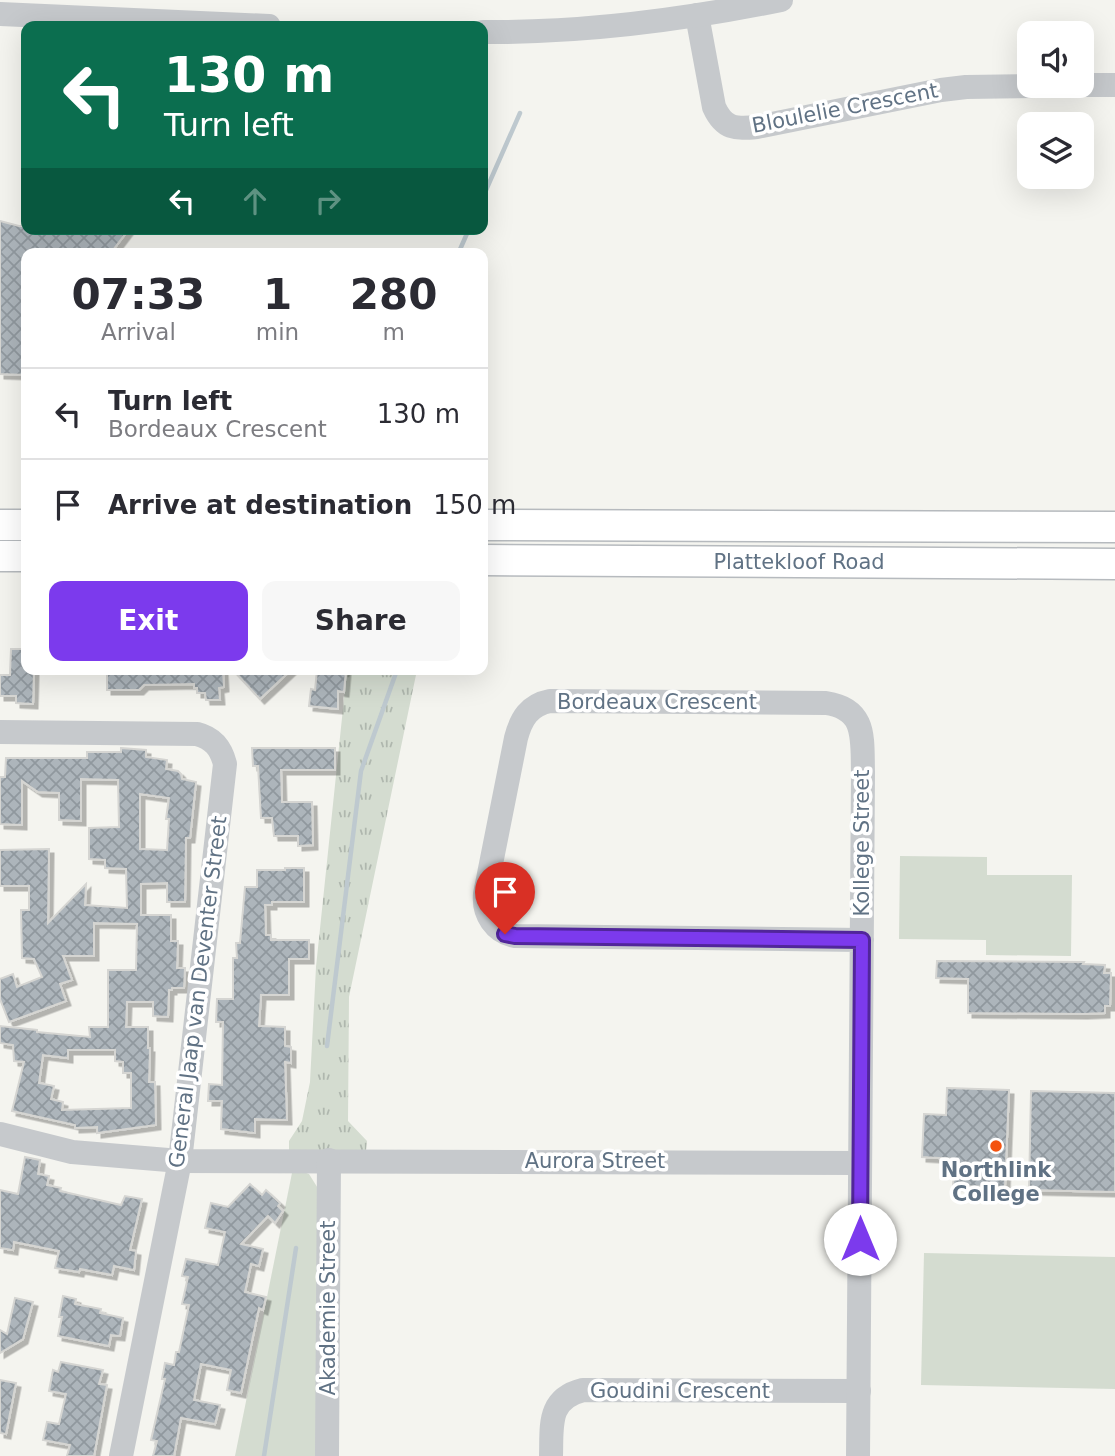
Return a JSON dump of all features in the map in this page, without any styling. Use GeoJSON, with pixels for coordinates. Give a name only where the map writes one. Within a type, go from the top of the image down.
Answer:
{"type":"FeatureCollection","features":[{"type":"Feature","properties":{"kind":"main road"},"geometry":{"type":"LineString","coordinates":[[0,525],[21,525]]}},
{"type":"Feature","properties":{"kind":"main road","name":"Plattekloof Road"},"geometry":{"type":"LineString","coordinates":[[488,525],[1115,527]]}},
{"type":"Feature","properties":{"kind":"main road"},"geometry":{"type":"LineString","coordinates":[[0,556],[21,556]]}},
{"type":"Feature","properties":{"kind":"main road","name":"Plattekloof Road"},"geometry":{"type":"LineString","coordinates":[[488,560],[1115,564]]}},
{"type":"Feature","properties":{"kind":"street"},"geometry":{"type":"LineString","coordinates":[[488,32],[573,30],[697,15],[781,0]]}},
{"type":"Feature","properties":{"kind":"street"},"geometry":{"type":"LineString","coordinates":[[0,14],[157,21]]}},
{"type":"Feature","properties":{"kind":"street","name":"Bloulelie Crescent"},"geometry":{"type":"LineString","coordinates":[[697,15],[714,107],[719,118],[738,128],[757,127],[942,90],[1017,86]]}},
{"type":"Feature","properties":{"kind":"street"},"geometry":{"type":"LineString","coordinates":[[1094,85],[1115,85]]}},
{"type":"Feature","properties":{"kind":"street","name":"Bordeaux Crescent"},"geometry":{"type":"LineString","coordinates":[[862,734],[859,724],[847,710],[837,704],[541,703],[525,714],[516,738],[484,904],[497,927],[505,934],[515,936],[862,940]]}},
{"type":"Feature","properties":{"kind":"street","name":"General Jaap van Deventer Street"},"geometry":{"type":"LineString","coordinates":[[0,732],[197,734],[205,736],[220,749],[225,764],[180,1161],[121,1456]]}},
{"type":"Feature","properties":{"kind":"street","name":"Kollege Street"},"geometry":{"type":"LineString","coordinates":[[858,1456],[862,734]]}},
{"type":"Feature","properties":{"kind":"street","name":"Aurora Street"},"geometry":{"type":"LineString","coordinates":[[0,1133],[72,1152],[180,1161],[860,1163]]}},
{"type":"Feature","properties":{"kind":"street","name":"Akademie Street"},"geometry":{"type":"LineString","coordinates":[[327,1456],[329,1160]]}},
{"type":"Feature","properties":{"kind":"street","name":"Goudini Crescent"},"geometry":{"type":"LineString","coordinates":[[551,1456],[552,1420],[555,1410],[561,1401],[572,1393],[583,1390],[859,1391]]}},
{"type":"Feature","properties":{"kind":"green space"},"geometry":{"type":"Polygon","coordinates":[[[346,675],[416,675],[349,997],[348,1121],[367,1141],[366,1151],[289,1150],[289,1141],[302,1121],[310,1082],[316,967],[346,675]]]}},
{"type":"Feature","properties":{"kind":"green space"},"geometry":{"type":"Polygon","coordinates":[[[900,856],[987,857],[987,875],[1072,875],[1071,956],[986,955],[986,940],[899,939],[900,856]]]}},
{"type":"Feature","properties":{"kind":"green space"},"geometry":{"type":"Polygon","coordinates":[[[293,1168],[309,1174],[319,1190],[318,1456],[235,1456],[293,1168]]]}},
{"type":"Feature","properties":{"kind":"green space"},"geometry":{"type":"Polygon","coordinates":[[[924,1253],[1115,1257],[1115,1389],[921,1385],[924,1253]]]}},
{"type":"Feature","properties":{"kind":"building"},"geometry":{"type":"Polygon","coordinates":[[[0,221],[21,226],[21,235],[124,235],[115,248],[21,248],[21,375],[0,374],[0,221]]]}},
{"type":"Feature","properties":{"kind":"building"},"geometry":{"type":"Polygon","coordinates":[[[11,649],[21,649],[21,675],[34,675],[33,704],[16,703],[16,696],[0,696],[0,675],[10,675],[11,649]]]}},
{"type":"Feature","properties":{"kind":"building"},"geometry":{"type":"Polygon","coordinates":[[[107,675],[223,675],[224,687],[219,688],[220,700],[206,700],[205,693],[197,693],[194,684],[144,685],[139,690],[107,690],[107,675]]]}},
{"type":"Feature","properties":{"kind":"building"},"geometry":{"type":"Polygon","coordinates":[[[238,675],[286,675],[260,699],[238,675]]]}},
{"type":"Feature","properties":{"kind":"building"},"geometry":{"type":"Polygon","coordinates":[[[316,675],[346,675],[344,692],[338,691],[338,709],[309,706],[311,689],[315,690],[316,675]]]}},
{"type":"Feature","properties":{"kind":"building"},"geometry":{"type":"Polygon","coordinates":[[[121,748],[146,750],[146,757],[167,760],[166,769],[178,771],[182,779],[196,782],[190,838],[186,838],[185,902],[167,902],[167,883],[141,884],[141,915],[171,915],[171,941],[178,941],[177,968],[185,968],[184,988],[169,990],[168,1017],[153,1016],[153,1002],[127,1002],[126,1027],[148,1027],[149,1082],[155,1082],[156,1125],[97,1133],[97,1127],[75,1128],[75,1125],[12,1111],[24,1062],[14,1061],[13,1045],[0,1043],[0,1026],[90,1037],[89,1027],[108,1027],[108,970],[136,970],[137,924],[94,923],[94,956],[63,956],[72,980],[60,984],[66,1001],[9,1022],[0,999],[0,979],[13,974],[17,987],[42,977],[34,959],[22,958],[21,910],[29,910],[29,886],[0,886],[0,850],[49,849],[48,923],[86,884],[85,905],[127,908],[126,869],[105,868],[105,860],[89,859],[89,828],[119,827],[118,780],[81,779],[81,821],[59,820],[59,793],[38,792],[22,781],[22,825],[0,824],[0,777],[5,777],[6,758],[87,758],[87,752],[121,752],[121,748]],[[140,794],[140,849],[167,850],[169,819],[166,819],[169,798],[140,794]],[[68,1050],[68,1058],[43,1055],[39,1083],[54,1086],[51,1099],[63,1102],[62,1110],[131,1108],[131,1073],[123,1073],[123,1062],[115,1061],[115,1050],[68,1050]]]}},
{"type":"Feature","properties":{"kind":"building"},"geometry":{"type":"Polygon","coordinates":[[[252,748],[335,748],[335,770],[281,770],[282,802],[312,802],[313,845],[298,846],[298,836],[274,836],[272,818],[261,818],[258,766],[253,766],[252,748]]]}},
{"type":"Feature","properties":{"kind":"building"},"geometry":{"type":"Polygon","coordinates":[[[304,868],[304,902],[272,902],[272,905],[265,905],[266,935],[271,935],[271,940],[309,940],[309,959],[289,959],[289,995],[261,995],[259,1026],[285,1027],[285,1046],[291,1047],[291,1063],[285,1062],[287,1120],[255,1119],[255,1133],[221,1129],[222,1101],[208,1101],[209,1084],[222,1085],[223,1022],[216,1022],[217,999],[233,999],[233,958],[237,958],[236,943],[240,943],[245,887],[257,887],[257,870],[304,868]]]}},
{"type":"Feature","properties":{"kind":"building"},"geometry":{"type":"Polygon","coordinates":[[[937,961],[1084,962],[1083,964],[1105,965],[1104,973],[1111,973],[1110,1006],[1105,1006],[1105,1013],[968,1013],[968,979],[936,978],[937,961]]]}},
{"type":"Feature","properties":{"kind":"building"},"geometry":{"type":"Polygon","coordinates":[[[947,1088],[1009,1090],[1005,1187],[953,1186],[955,1159],[922,1157],[924,1114],[946,1115],[947,1088]]]}},
{"type":"Feature","properties":{"kind":"building"},"geometry":{"type":"Polygon","coordinates":[[[1031,1091],[1115,1093],[1115,1192],[1029,1190],[1031,1091]]]}},
{"type":"Feature","properties":{"kind":"building"},"geometry":{"type":"Polygon","coordinates":[[[25,1157],[40,1160],[38,1174],[49,1176],[47,1185],[61,1188],[60,1191],[121,1205],[125,1196],[142,1199],[130,1250],[136,1251],[134,1270],[114,1266],[112,1275],[80,1269],[79,1272],[55,1268],[59,1251],[14,1242],[13,1250],[0,1248],[0,1190],[18,1194],[25,1157]]]}},
{"type":"Feature","properties":{"kind":"building"},"geometry":{"type":"Polygon","coordinates":[[[250,1184],[262,1195],[266,1190],[280,1203],[278,1206],[283,1211],[275,1223],[268,1216],[241,1244],[263,1249],[259,1266],[251,1264],[245,1292],[266,1297],[263,1310],[259,1308],[241,1393],[227,1390],[231,1370],[201,1364],[194,1400],[220,1405],[215,1424],[181,1418],[174,1456],[153,1456],[157,1441],[151,1440],[165,1379],[162,1379],[165,1363],[174,1365],[189,1305],[182,1304],[188,1277],[182,1276],[186,1259],[218,1265],[225,1232],[205,1228],[211,1203],[228,1207],[250,1184]]]}},
{"type":"Feature","properties":{"kind":"building"},"geometry":{"type":"Polygon","coordinates":[[[63,1296],[76,1299],[75,1304],[101,1309],[100,1313],[123,1318],[120,1336],[111,1335],[109,1346],[58,1336],[63,1296]]]}},
{"type":"Feature","properties":{"kind":"building"},"geometry":{"type":"Polygon","coordinates":[[[15,1298],[33,1302],[23,1339],[0,1353],[0,1330],[7,1334],[15,1298]]]}},
{"type":"Feature","properties":{"kind":"building"},"geometry":{"type":"Polygon","coordinates":[[[61,1362],[103,1370],[99,1384],[107,1385],[94,1456],[67,1456],[70,1445],[43,1440],[47,1422],[59,1424],[66,1394],[49,1391],[53,1370],[58,1372],[61,1362]]]}},
{"type":"Feature","properties":{"kind":"building"},"geometry":{"type":"Polygon","coordinates":[[[0,1380],[16,1383],[6,1434],[0,1433],[0,1380]]]}},
{"type":"Feature","properties":{"kind":"waterway"},"geometry":{"type":"LineString","coordinates":[[488,186],[520,113]]}},
{"type":"Feature","properties":{"kind":"waterway"},"geometry":{"type":"LineString","coordinates":[[461,248],[466,235]]}},
{"type":"Feature","properties":{"kind":"waterway"},"geometry":{"type":"LineString","coordinates":[[327,1046],[361,771],[395,675]]}},
{"type":"Feature","properties":{"kind":"waterway"},"geometry":{"type":"LineString","coordinates":[[264,1456],[296,1248]]}},
{"type":"Feature","properties":{"kind":"place","name":"Northlink College"},"geometry":{"type":"Point","coordinates":[996,1146]}},
{"type":"Feature","properties":{"kind":"route"},"geometry":{"type":"LineString","coordinates":[[505,934],[862,940],[860,1239]]}}]}
